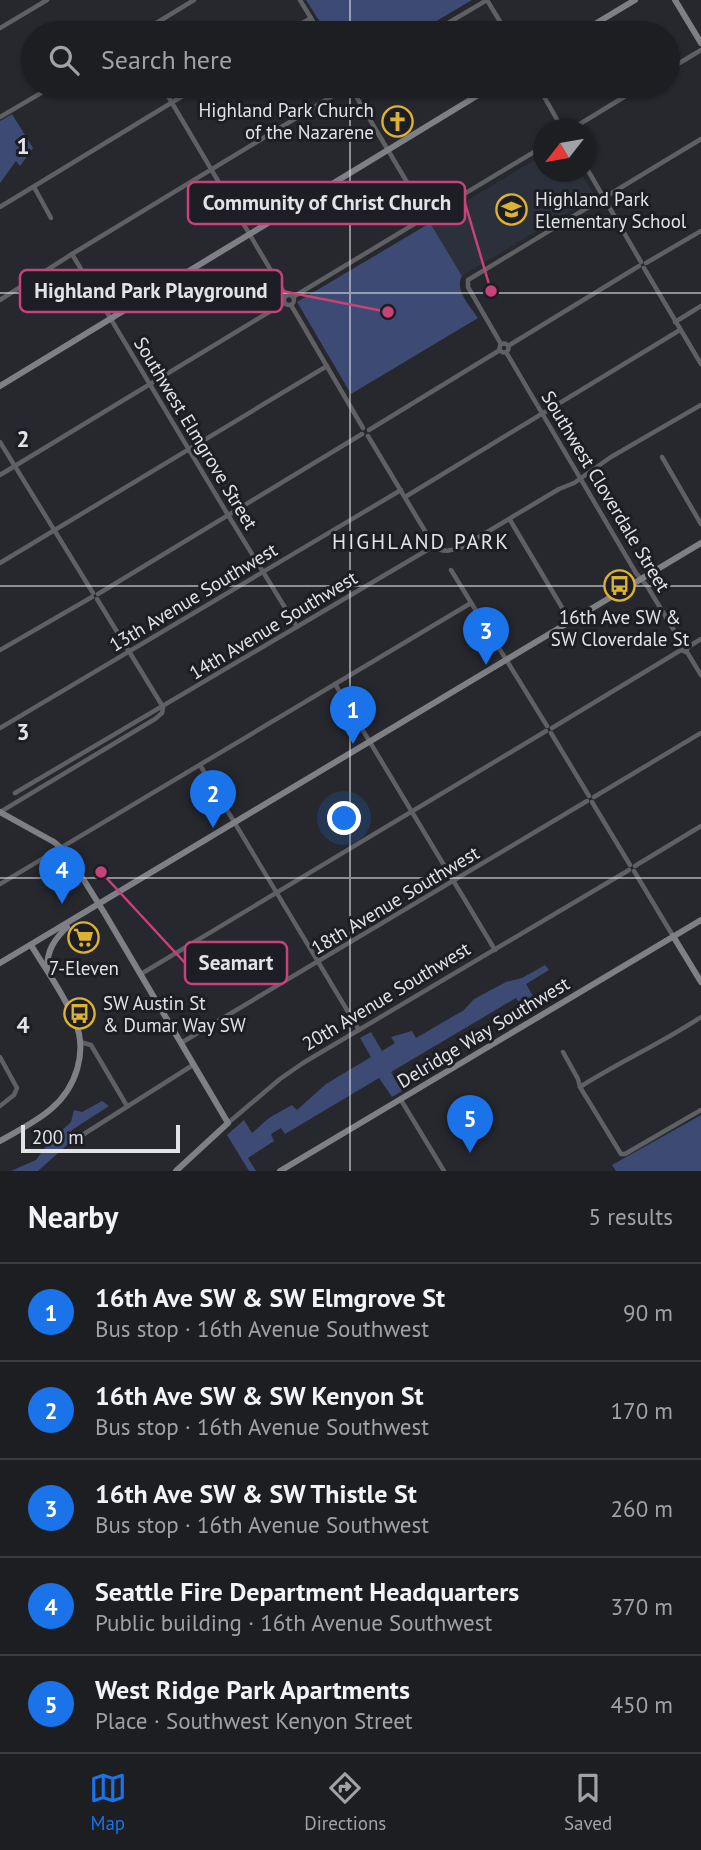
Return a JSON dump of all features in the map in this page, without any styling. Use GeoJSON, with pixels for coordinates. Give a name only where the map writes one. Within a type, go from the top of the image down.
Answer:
{"type":"FeatureCollection","features":[{"type":"Feature","properties":{"kind":"street"},"geometry":{"type":"LineString","coordinates":[[0,28],[47,0]]}},
{"type":"Feature","properties":{"kind":"street"},"geometry":{"type":"LineString","coordinates":[[159,21],[194,0]]}},
{"type":"Feature","properties":{"kind":"street"},"geometry":{"type":"LineString","coordinates":[[300,0],[313,21]]}},
{"type":"Feature","properties":{"kind":"street"},"geometry":{"type":"LineString","coordinates":[[452,21],[488,0],[500,21]]}},
{"type":"Feature","properties":{"kind":"street"},"geometry":{"type":"LineString","coordinates":[[600,21],[635,0]]}},
{"type":"Feature","properties":{"kind":"street"},"geometry":{"type":"LineString","coordinates":[[675,0],[701,43]]}},
{"type":"Feature","properties":{"kind":"street"},"geometry":{"type":"LineString","coordinates":[[306,21],[311,18]]}},
{"type":"Feature","properties":{"kind":"street"},"geometry":{"type":"LineString","coordinates":[[680,63],[701,50]]}},
{"type":"Feature","properties":{"kind":"street"},"geometry":{"type":"LineString","coordinates":[[0,117],[32,98]]}},
{"type":"Feature","properties":{"kind":"street"},"geometry":{"type":"LineString","coordinates":[[170,98],[286,296]]}},
{"type":"Feature","properties":{"kind":"street"},"geometry":{"type":"LineString","coordinates":[[0,207],[179,98]]}},
{"type":"Feature","properties":{"kind":"street"},"geometry":{"type":"LineString","coordinates":[[0,300],[329,98]]}},
{"type":"Feature","properties":{"kind":"street"},"geometry":{"type":"LineString","coordinates":[[356,98],[427,216]]}},
{"type":"Feature","properties":{"kind":"street"},"geometry":{"type":"LineString","coordinates":[[0,386],[473,98]]}},
{"type":"Feature","properties":{"kind":"street"},"geometry":{"type":"LineString","coordinates":[[545,98],[557,119]]}},
{"type":"Feature","properties":{"kind":"street"},"geometry":{"type":"LineString","coordinates":[[588,119],[622,98]]}},
{"type":"Feature","properties":{"kind":"street"},"geometry":{"type":"LineString","coordinates":[[604,198],[701,139]]}},
{"type":"Feature","properties":{"kind":"street"},"geometry":{"type":"LineString","coordinates":[[291,305],[293,298],[533,153]]}},
{"type":"Feature","properties":{"kind":"street"},"geometry":{"type":"LineString","coordinates":[[595,182],[701,364]]}},
{"type":"Feature","properties":{"kind":"street"},"geometry":{"type":"LineString","coordinates":[[34,187],[51,218]]}},
{"type":"Feature","properties":{"kind":"street","name":"Southwest Cloverdale Street"},"geometry":{"type":"LineString","coordinates":[[604,198],[471,279],[467,282],[468,288],[701,676]]}},
{"type":"Feature","properties":{"kind":"street"},"geometry":{"type":"LineString","coordinates":[[0,650],[95,596],[701,231]]}},
{"type":"Feature","properties":{"kind":"street","name":"Southwest Elmgrove Street"},"geometry":{"type":"LineString","coordinates":[[72,254],[297,626]]}},
{"type":"Feature","properties":{"kind":"street"},"geometry":{"type":"LineString","coordinates":[[286,296],[293,298]]}},
{"type":"Feature","properties":{"kind":"street"},"geometry":{"type":"LineString","coordinates":[[0,475],[284,303],[286,296]]}},
{"type":"Feature","properties":{"kind":"street"},"geometry":{"type":"LineString","coordinates":[[284,303],[291,305],[435,546],[444,551],[462,547],[510,520],[701,405]]}},
{"type":"Feature","properties":{"kind":"street"},"geometry":{"type":"LineString","coordinates":[[676,321],[701,306]]}},
{"type":"Feature","properties":{"kind":"street"},"geometry":{"type":"LineString","coordinates":[[405,497],[680,330]]}},
{"type":"Feature","properties":{"kind":"street"},"geometry":{"type":"LineString","coordinates":[[0,563],[327,366]]}},
{"type":"Feature","properties":{"kind":"street"},"geometry":{"type":"LineString","coordinates":[[0,442],[163,707]]}},
{"type":"Feature","properties":{"kind":"street"},"geometry":{"type":"LineString","coordinates":[[662,457],[701,524]]}},
{"type":"Feature","properties":{"kind":"street","name":"13th Avenue Southwest"},"geometry":{"type":"LineString","coordinates":[[0,728],[401,489]]}},
{"type":"Feature","properties":{"kind":"street"},"geometry":{"type":"LineString","coordinates":[[510,520],[570,621]]}},
{"type":"Feature","properties":{"kind":"street"},"geometry":{"type":"LineString","coordinates":[[0,963],[701,543]]}},
{"type":"Feature","properties":{"kind":"street","name":"14th Avenue Southwest"},"geometry":{"type":"LineString","coordinates":[[15,793],[435,546]]}},
{"type":"Feature","properties":{"kind":"street"},"geometry":{"type":"LineString","coordinates":[[451,570],[701,982]]}},
{"type":"Feature","properties":{"kind":"street"},"geometry":{"type":"LineString","coordinates":[[0,884],[471,603]]}},
{"type":"Feature","properties":{"kind":"street"},"geometry":{"type":"LineString","coordinates":[[140,974],[701,639]]}},
{"type":"Feature","properties":{"kind":"street"},"geometry":{"type":"LineString","coordinates":[[335,684],[495,950]]}},
{"type":"Feature","properties":{"kind":"street","name":"14th Avenue Southwest"},"geometry":{"type":"LineString","coordinates":[[0,812],[155,719],[162,713],[163,707]]}},
{"type":"Feature","properties":{"kind":"street","name":"18th Avenue Southwest"},"geometry":{"type":"LineString","coordinates":[[180,1044],[701,733]]}},
{"type":"Feature","properties":{"kind":"street"},"geometry":{"type":"LineString","coordinates":[[200,765],[359,1030]]}},
{"type":"Feature","properties":{"kind":"street"},"geometry":{"type":"LineString","coordinates":[[0,812],[62,848],[99,905],[228,1123]]}},
{"type":"Feature","properties":{"kind":"street","name":"20th Avenue Southwest"},"geometry":{"type":"LineString","coordinates":[[176,1171],[291,1071],[701,827]]}},
{"type":"Feature","properties":{"kind":"street"},"geometry":{"type":"LineString","coordinates":[[47,971],[51,945],[74,920]]}},
{"type":"Feature","properties":{"kind":"street","name":"Delridge Way Southwest"},"geometry":{"type":"LineString","coordinates":[[280,1171],[701,920]]}},
{"type":"Feature","properties":{"kind":"street"},"geometry":{"type":"LineString","coordinates":[[0,1141],[46,1113],[66,1092],[78,1066],[79,1030],[68,1006],[31,945]]}},
{"type":"Feature","properties":{"kind":"street"},"geometry":{"type":"LineString","coordinates":[[580,1087],[701,1017]]}},
{"type":"Feature","properties":{"kind":"street"},"geometry":{"type":"LineString","coordinates":[[80,1042],[91,1045],[127,1106]]}},
{"type":"Feature","properties":{"kind":"street"},"geometry":{"type":"LineString","coordinates":[[563,1052],[580,1087],[621,1154],[701,1110]]}},
{"type":"Feature","properties":{"kind":"street"},"geometry":{"type":"LineString","coordinates":[[0,1057],[17,1091],[0,1106]]}},
{"type":"Feature","properties":{"kind":"street"},"geometry":{"type":"LineString","coordinates":[[76,1139],[194,1065]]}},
{"type":"Feature","properties":{"kind":"street"},"geometry":{"type":"LineString","coordinates":[[401,1100],[444,1171]]}},
{"type":"Feature","properties":{"kind":"shaded area"},"geometry":{"type":"Polygon","coordinates":[[[306,0],[472,0],[436,21],[319,21],[306,0]]]}},
{"type":"Feature","properties":{"kind":"shaded area"},"geometry":{"type":"Polygon","coordinates":[[[12,114],[33,148],[20,166],[16,161],[0,183],[0,121],[12,114]]]}},
{"type":"Feature","properties":{"kind":"shaded area","name":"Highland Park Elementary School"},"geometry":{"type":"Polygon","coordinates":[[[533,161],[533,182],[586,182],[595,196],[462,276],[430,223],[533,161]]]}},
{"type":"Feature","properties":{"kind":"shaded area"},"geometry":{"type":"Polygon","coordinates":[[[430,223],[462,276],[461,292],[478,318],[351,394],[297,302],[430,223]]]}},
{"type":"Feature","properties":{"kind":"shaded area"},"geometry":{"type":"Polygon","coordinates":[[[545,965],[549,970],[526,984],[540,1008],[527,1015],[516,998],[391,1072],[402,1091],[392,1097],[379,1078],[285,1134],[281,1128],[271,1134],[274,1141],[248,1158],[256,1171],[249,1171],[227,1135],[244,1120],[252,1133],[269,1118],[292,1105],[297,1110],[326,1084],[371,1057],[360,1038],[371,1032],[382,1051],[395,1043],[391,1037],[412,1031],[416,1038],[464,1010],[474,999],[545,965]]]}},
{"type":"Feature","properties":{"kind":"shaded area"},"geometry":{"type":"Polygon","coordinates":[[[102,1101],[109,1106],[72,1130],[67,1145],[38,1171],[11,1171],[36,1160],[50,1141],[71,1122],[74,1110],[82,1112],[102,1101]]]}},
{"type":"Feature","properties":{"kind":"shaded area"},"geometry":{"type":"Polygon","coordinates":[[[701,1115],[701,1171],[616,1171],[612,1165],[701,1115]]]}},
{"type":"Feature","properties":{"kind":"place","name":"Highland Park Church of the Nazarene"},"geometry":{"type":"Point","coordinates":[397,121]}},
{"type":"Feature","properties":{"kind":"place","name":"Highland Park Elementary School"},"geometry":{"type":"Point","coordinates":[512,210]}},
{"type":"Feature","properties":{"kind":"place","name":"Community of Christ Church"},"geometry":{"type":"Point","coordinates":[491,291]}},
{"type":"Feature","properties":{"kind":"place","name":"Highland Park Playground"},"geometry":{"type":"Point","coordinates":[388,312]}},
{"type":"Feature","properties":{"kind":"place","name":"16th Ave SW & SW Cloverdale St"},"geometry":{"type":"Point","coordinates":[620,586]}},
{"type":"Feature","properties":{"kind":"place","name":"16th Ave SW & SW Thistle St"},"geometry":{"type":"Point","coordinates":[486,665]}},
{"type":"Feature","properties":{"kind":"place","name":"16th Ave SW & SW Elmgrove St"},"geometry":{"type":"Point","coordinates":[353,744]}},
{"type":"Feature","properties":{"kind":"place","name":"16th Ave SW & SW Kenyon St"},"geometry":{"type":"Point","coordinates":[213,828]}},
{"type":"Feature","properties":{"kind":"place","name":"Seamart"},"geometry":{"type":"Point","coordinates":[101,872]}},
{"type":"Feature","properties":{"kind":"place","name":"Seattle Fire Department Headquarters"},"geometry":{"type":"Point","coordinates":[62,904]}},
{"type":"Feature","properties":{"kind":"place","name":"7-Eleven"},"geometry":{"type":"Point","coordinates":[84,937]}},
{"type":"Feature","properties":{"kind":"place","name":"SW Austin St & Dumar Way SW"},"geometry":{"type":"Point","coordinates":[80,1014]}},
{"type":"Feature","properties":{"kind":"place","name":"West Ridge Park Apartments"},"geometry":{"type":"Point","coordinates":[470,1153]}},
{"type":"Feature","properties":{"kind":"district","name":"HIGHLAND PARK"},"geometry":{"type":"Point","coordinates":[421,541]}}]}
